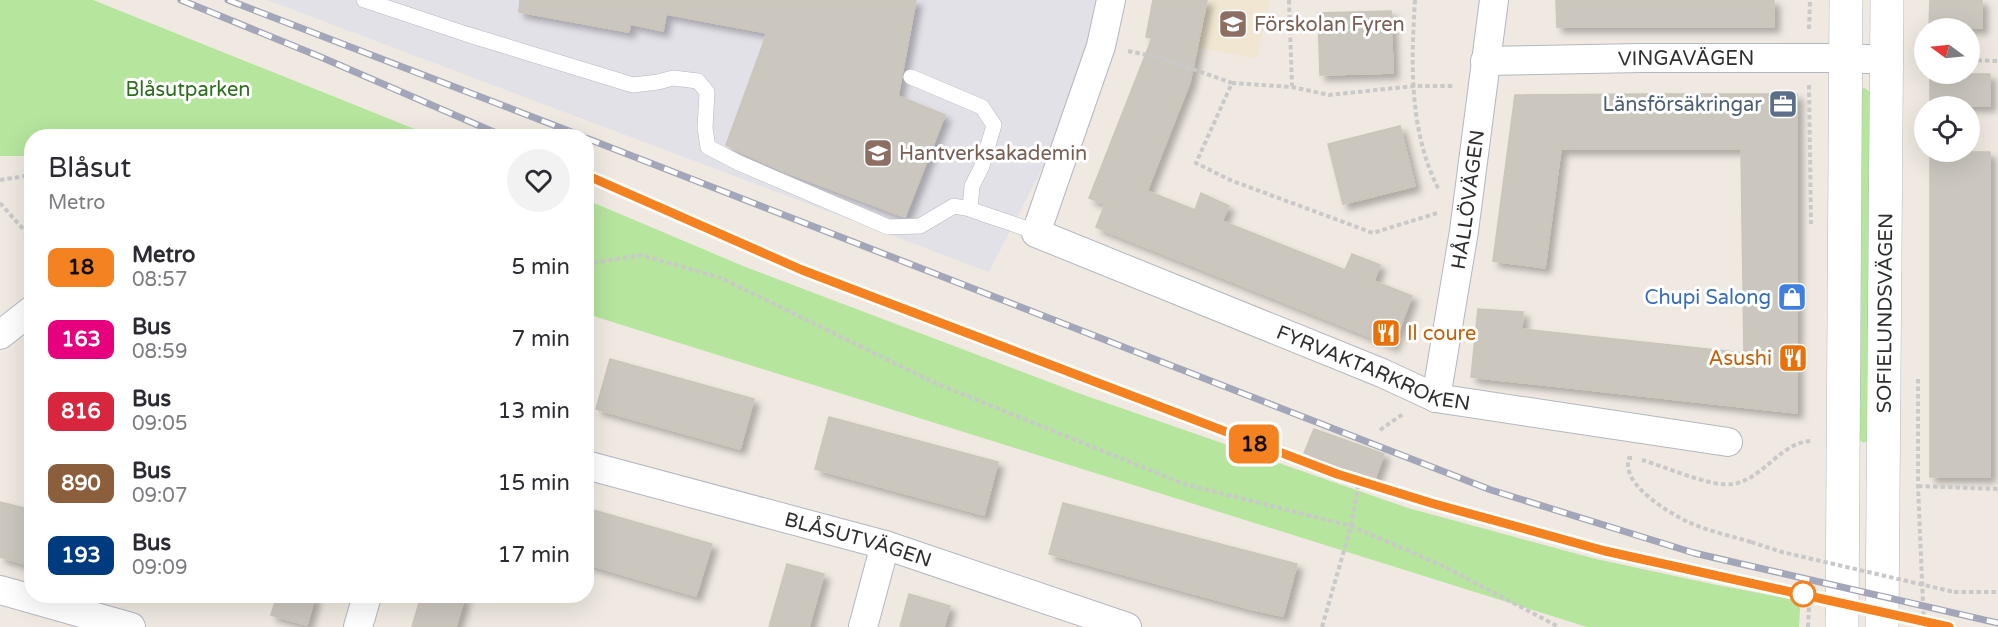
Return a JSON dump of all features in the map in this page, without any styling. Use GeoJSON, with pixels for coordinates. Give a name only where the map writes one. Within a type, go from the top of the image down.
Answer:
{"type":"FeatureCollection","features":[{"type":"Feature","properties":{"kind":"street"},"geometry":{"type":"LineString","coordinates":[[1036,233],[1101,46],[1111,0]]}},
{"type":"Feature","properties":{"kind":"street","name":"HÅLLÖVÄGEN"},"geometry":{"type":"LineString","coordinates":[[1436,398],[1456,220],[1484,74],[1494,0]]}},
{"type":"Feature","properties":{"kind":"street","name":"SOFIELUNDSVÄGEN"},"geometry":{"type":"LineString","coordinates":[[1842,627],[1846,0]]}},
{"type":"Feature","properties":{"kind":"street","name":"SOFIELUNDSVÄGEN"},"geometry":{"type":"LineString","coordinates":[[1882,627],[1887,0]]}},
{"type":"Feature","properties":{"kind":"street","name":"VINGAVÄGEN"},"geometry":{"type":"LineString","coordinates":[[1484,74],[1846,58],[1887,60]]}},
{"type":"Feature","properties":{"kind":"street","name":"FYRVAKTARKROKEN"},"geometry":{"type":"LineString","coordinates":[[1036,233],[1382,373],[1436,398],[1728,442]]}},
{"type":"Feature","properties":{"kind":"street"},"geometry":{"type":"LineString","coordinates":[[0,335],[24,316]]}},
{"type":"Feature","properties":{"kind":"street","name":"BLÅSUTVÄGEN"},"geometry":{"type":"LineString","coordinates":[[594,467],[885,545],[1127,627]]}},
{"type":"Feature","properties":{"kind":"street"},"geometry":{"type":"LineString","coordinates":[[863,627],[885,545]]}},
{"type":"Feature","properties":{"kind":"street"},"geometry":{"type":"LineString","coordinates":[[0,590],[24,597]]}},
{"type":"Feature","properties":{"kind":"street"},"geometry":{"type":"LineString","coordinates":[[46,603],[131,627]]}},
{"type":"Feature","properties":{"kind":"street"},"geometry":{"type":"LineString","coordinates":[[358,627],[365,603]]}},
{"type":"Feature","properties":{"kind":"lane"},"geometry":{"type":"LineString","coordinates":[[364,0],[633,85],[673,78],[698,81],[707,92],[705,128],[708,147],[739,163],[888,227],[920,226],[954,206],[970,209],[972,186],[982,166],[994,125],[982,106],[911,77]]}},
{"type":"Feature","properties":{"kind":"lane","name":"FYRVAKTARKROKEN"},"geometry":{"type":"LineString","coordinates":[[970,209],[1036,233]]}},
{"type":"Feature","properties":{"kind":"path"},"geometry":{"type":"LineString","coordinates":[[1289,0],[1293,87]]}},
{"type":"Feature","properties":{"kind":"path"},"geometry":{"type":"LineString","coordinates":[[1232,83],[1196,163],[1230,180],[1373,233],[1456,220],[1434,181],[1415,117],[1415,0]]}},
{"type":"Feature","properties":{"kind":"path"},"geometry":{"type":"LineString","coordinates":[[1101,46],[1161,58],[1232,83],[1293,87],[1329,95],[1414,86],[1484,74]]}},
{"type":"Feature","properties":{"kind":"path"},"geometry":{"type":"LineString","coordinates":[[1980,60],[1998,61]]}},
{"type":"Feature","properties":{"kind":"path"},"geometry":{"type":"LineString","coordinates":[[0,180],[24,176]]}},
{"type":"Feature","properties":{"kind":"path"},"geometry":{"type":"LineString","coordinates":[[0,203],[24,230]]}},
{"type":"Feature","properties":{"kind":"path"},"geometry":{"type":"LineString","coordinates":[[594,263],[641,255],[722,278],[935,383],[1184,484],[1351,526],[1443,566],[1559,627]]}},
{"type":"Feature","properties":{"kind":"path"},"geometry":{"type":"LineString","coordinates":[[1814,441],[1801,441],[1752,476],[1732,485],[1711,482],[1629,458],[1628,472],[1638,487],[1657,504],[1689,523],[1792,555],[1954,592],[1998,591]]}},
{"type":"Feature","properties":{"kind":"path"},"geometry":{"type":"LineString","coordinates":[[1918,486],[1998,489]]}},
{"type":"Feature","properties":{"kind":"path"},"geometry":{"type":"LineString","coordinates":[[1322,627],[1351,526],[1358,487]]}},
{"type":"Feature","properties":{"kind":"shaded area"},"geometry":{"type":"Polygon","coordinates":[[[267,0],[1113,0],[1105,46],[989,272],[267,0]]]}},
{"type":"Feature","properties":{"kind":"shaded area","name":"Förskolan Fyren"},"geometry":{"type":"Polygon","coordinates":[[[1207,0],[1270,0],[1257,59],[1197,47],[1207,0]]]}},
{"type":"Feature","properties":{"kind":"green space","name":"Blåsutparken"},"geometry":{"type":"Polygon","coordinates":[[[0,0],[93,0],[415,129],[24,129],[24,156],[0,156],[0,0]]]}},
{"type":"Feature","properties":{"kind":"green space"},"geometry":{"type":"Polygon","coordinates":[[[1865,88],[1872,94],[1868,440],[1864,443],[1858,439],[1861,89],[1865,88]]]}},
{"type":"Feature","properties":{"kind":"green space"},"geometry":{"type":"Polygon","coordinates":[[[594,203],[743,266],[1078,393],[1408,508],[1596,559],[1791,599],[1800,608],[1799,627],[1587,627],[594,316],[594,203]]]}},
{"type":"Feature","properties":{"kind":"building"},"geometry":{"type":"Polygon","coordinates":[[[520,0],[916,0],[898,96],[945,115],[905,217],[783,171],[726,145],[767,33],[666,14],[663,31],[630,24],[629,32],[519,12],[520,0]]]}},
{"type":"Feature","properties":{"kind":"building"},"geometry":{"type":"Polygon","coordinates":[[[1153,0],[1207,0],[1190,82],[1147,191],[1195,210],[1201,193],[1229,206],[1222,221],[1345,270],[1352,254],[1380,265],[1374,281],[1412,296],[1393,346],[1096,227],[1105,204],[1089,198],[1152,38],[1146,37],[1153,0]]]}},
{"type":"Feature","properties":{"kind":"building"},"geometry":{"type":"Polygon","coordinates":[[[1556,0],[1774,0],[1774,27],[1557,27],[1556,0]]]}},
{"type":"Feature","properties":{"kind":"building"},"geometry":{"type":"Polygon","coordinates":[[[1930,0],[1982,0],[1982,28],[1980,28],[1980,18],[1929,18],[1930,0]]]}},
{"type":"Feature","properties":{"kind":"building"},"geometry":{"type":"Polygon","coordinates":[[[1391,11],[1393,73],[1320,75],[1318,13],[1391,11]]]}},
{"type":"Feature","properties":{"kind":"building"},"geometry":{"type":"Polygon","coordinates":[[[1980,74],[1990,74],[1990,106],[1980,106],[1980,96],[1930,96],[1930,84],[1980,84],[1980,74]]]}},
{"type":"Feature","properties":{"kind":"building"},"geometry":{"type":"Polygon","coordinates":[[[1797,94],[1797,413],[1471,377],[1478,309],[1523,312],[1522,329],[1744,353],[1741,149],[1561,149],[1545,268],[1493,261],[1515,95],[1797,94]]]}},
{"type":"Feature","properties":{"kind":"building"},"geometry":{"type":"Polygon","coordinates":[[[1400,126],[1415,186],[1343,204],[1328,144],[1400,126]]]}},
{"type":"Feature","properties":{"kind":"building"},"geometry":{"type":"Polygon","coordinates":[[[1980,152],[1990,152],[1990,477],[1930,477],[1930,162],[1980,162],[1980,152]]]}},
{"type":"Feature","properties":{"kind":"building"},"geometry":{"type":"Polygon","coordinates":[[[610,359],[754,399],[740,449],[596,409],[610,359]]]}},
{"type":"Feature","properties":{"kind":"building"},"geometry":{"type":"Polygon","coordinates":[[[829,417],[998,462],[984,515],[815,469],[829,417]]]}},
{"type":"Feature","properties":{"kind":"building"},"geometry":{"type":"Polygon","coordinates":[[[1314,429],[1384,454],[1375,479],[1304,453],[1314,429]]]}},
{"type":"Feature","properties":{"kind":"building"},"geometry":{"type":"Polygon","coordinates":[[[0,502],[24,508],[24,564],[0,557],[0,502]]]}},
{"type":"Feature","properties":{"kind":"building"},"geometry":{"type":"Polygon","coordinates":[[[1063,503],[1297,564],[1283,616],[1049,554],[1063,503]]]}},
{"type":"Feature","properties":{"kind":"building"},"geometry":{"type":"Polygon","coordinates":[[[594,510],[712,544],[696,596],[594,566],[594,510]]]}},
{"type":"Feature","properties":{"kind":"building"},"geometry":{"type":"Polygon","coordinates":[[[787,564],[824,574],[809,627],[769,627],[787,564]]]}},
{"type":"Feature","properties":{"kind":"building"},"geometry":{"type":"Polygon","coordinates":[[[909,594],[950,606],[944,627],[900,627],[909,594]]]}},
{"type":"Feature","properties":{"kind":"building"},"geometry":{"type":"Polygon","coordinates":[[[275,603],[313,603],[307,625],[271,615],[275,603]]]}},
{"type":"Feature","properties":{"kind":"building"},"geometry":{"type":"Polygon","coordinates":[[[419,603],[463,603],[456,627],[412,627],[419,603]]]}},
{"type":"Feature","properties":{"kind":"railway"},"geometry":{"type":"LineString","coordinates":[[181,0],[487,129]]}},
{"type":"Feature","properties":{"kind":"railway"},"geometry":{"type":"LineString","coordinates":[[228,0],[564,129]]}},
{"type":"Feature","properties":{"kind":"railway"},"geometry":{"type":"LineString","coordinates":[[594,141],[1491,490],[1694,553],[1998,623]]}},
{"type":"Feature","properties":{"kind":"railway"},"geometry":{"type":"LineString","coordinates":[[594,179],[802,270],[1337,474],[1605,551],[1949,627]]}},
{"type":"Feature","properties":{"kind":"metro line","name":"18"},"geometry":{"type":"LineString","coordinates":[[594,179],[802,270],[1337,474],[1431,503],[1605,551],[1949,627]]}},
{"type":"Feature","properties":{"kind":"place","name":"Förskolan Fyren"},"geometry":{"type":"Point","coordinates":[1233,24]}},
{"type":"Feature","properties":{"kind":"place","name":"Länsförsäkringar"},"geometry":{"type":"Point","coordinates":[1783,104]}},
{"type":"Feature","properties":{"kind":"place","name":"Hantverksakademin"},"geometry":{"type":"Point","coordinates":[878,153]}},
{"type":"Feature","properties":{"kind":"place","name":"Chupi Salong"},"geometry":{"type":"Point","coordinates":[1792,297]}},
{"type":"Feature","properties":{"kind":"place","name":"Il coure"},"geometry":{"type":"Point","coordinates":[1386,333]}},
{"type":"Feature","properties":{"kind":"place","name":"Asushi"},"geometry":{"type":"Point","coordinates":[1793,358]}}]}
